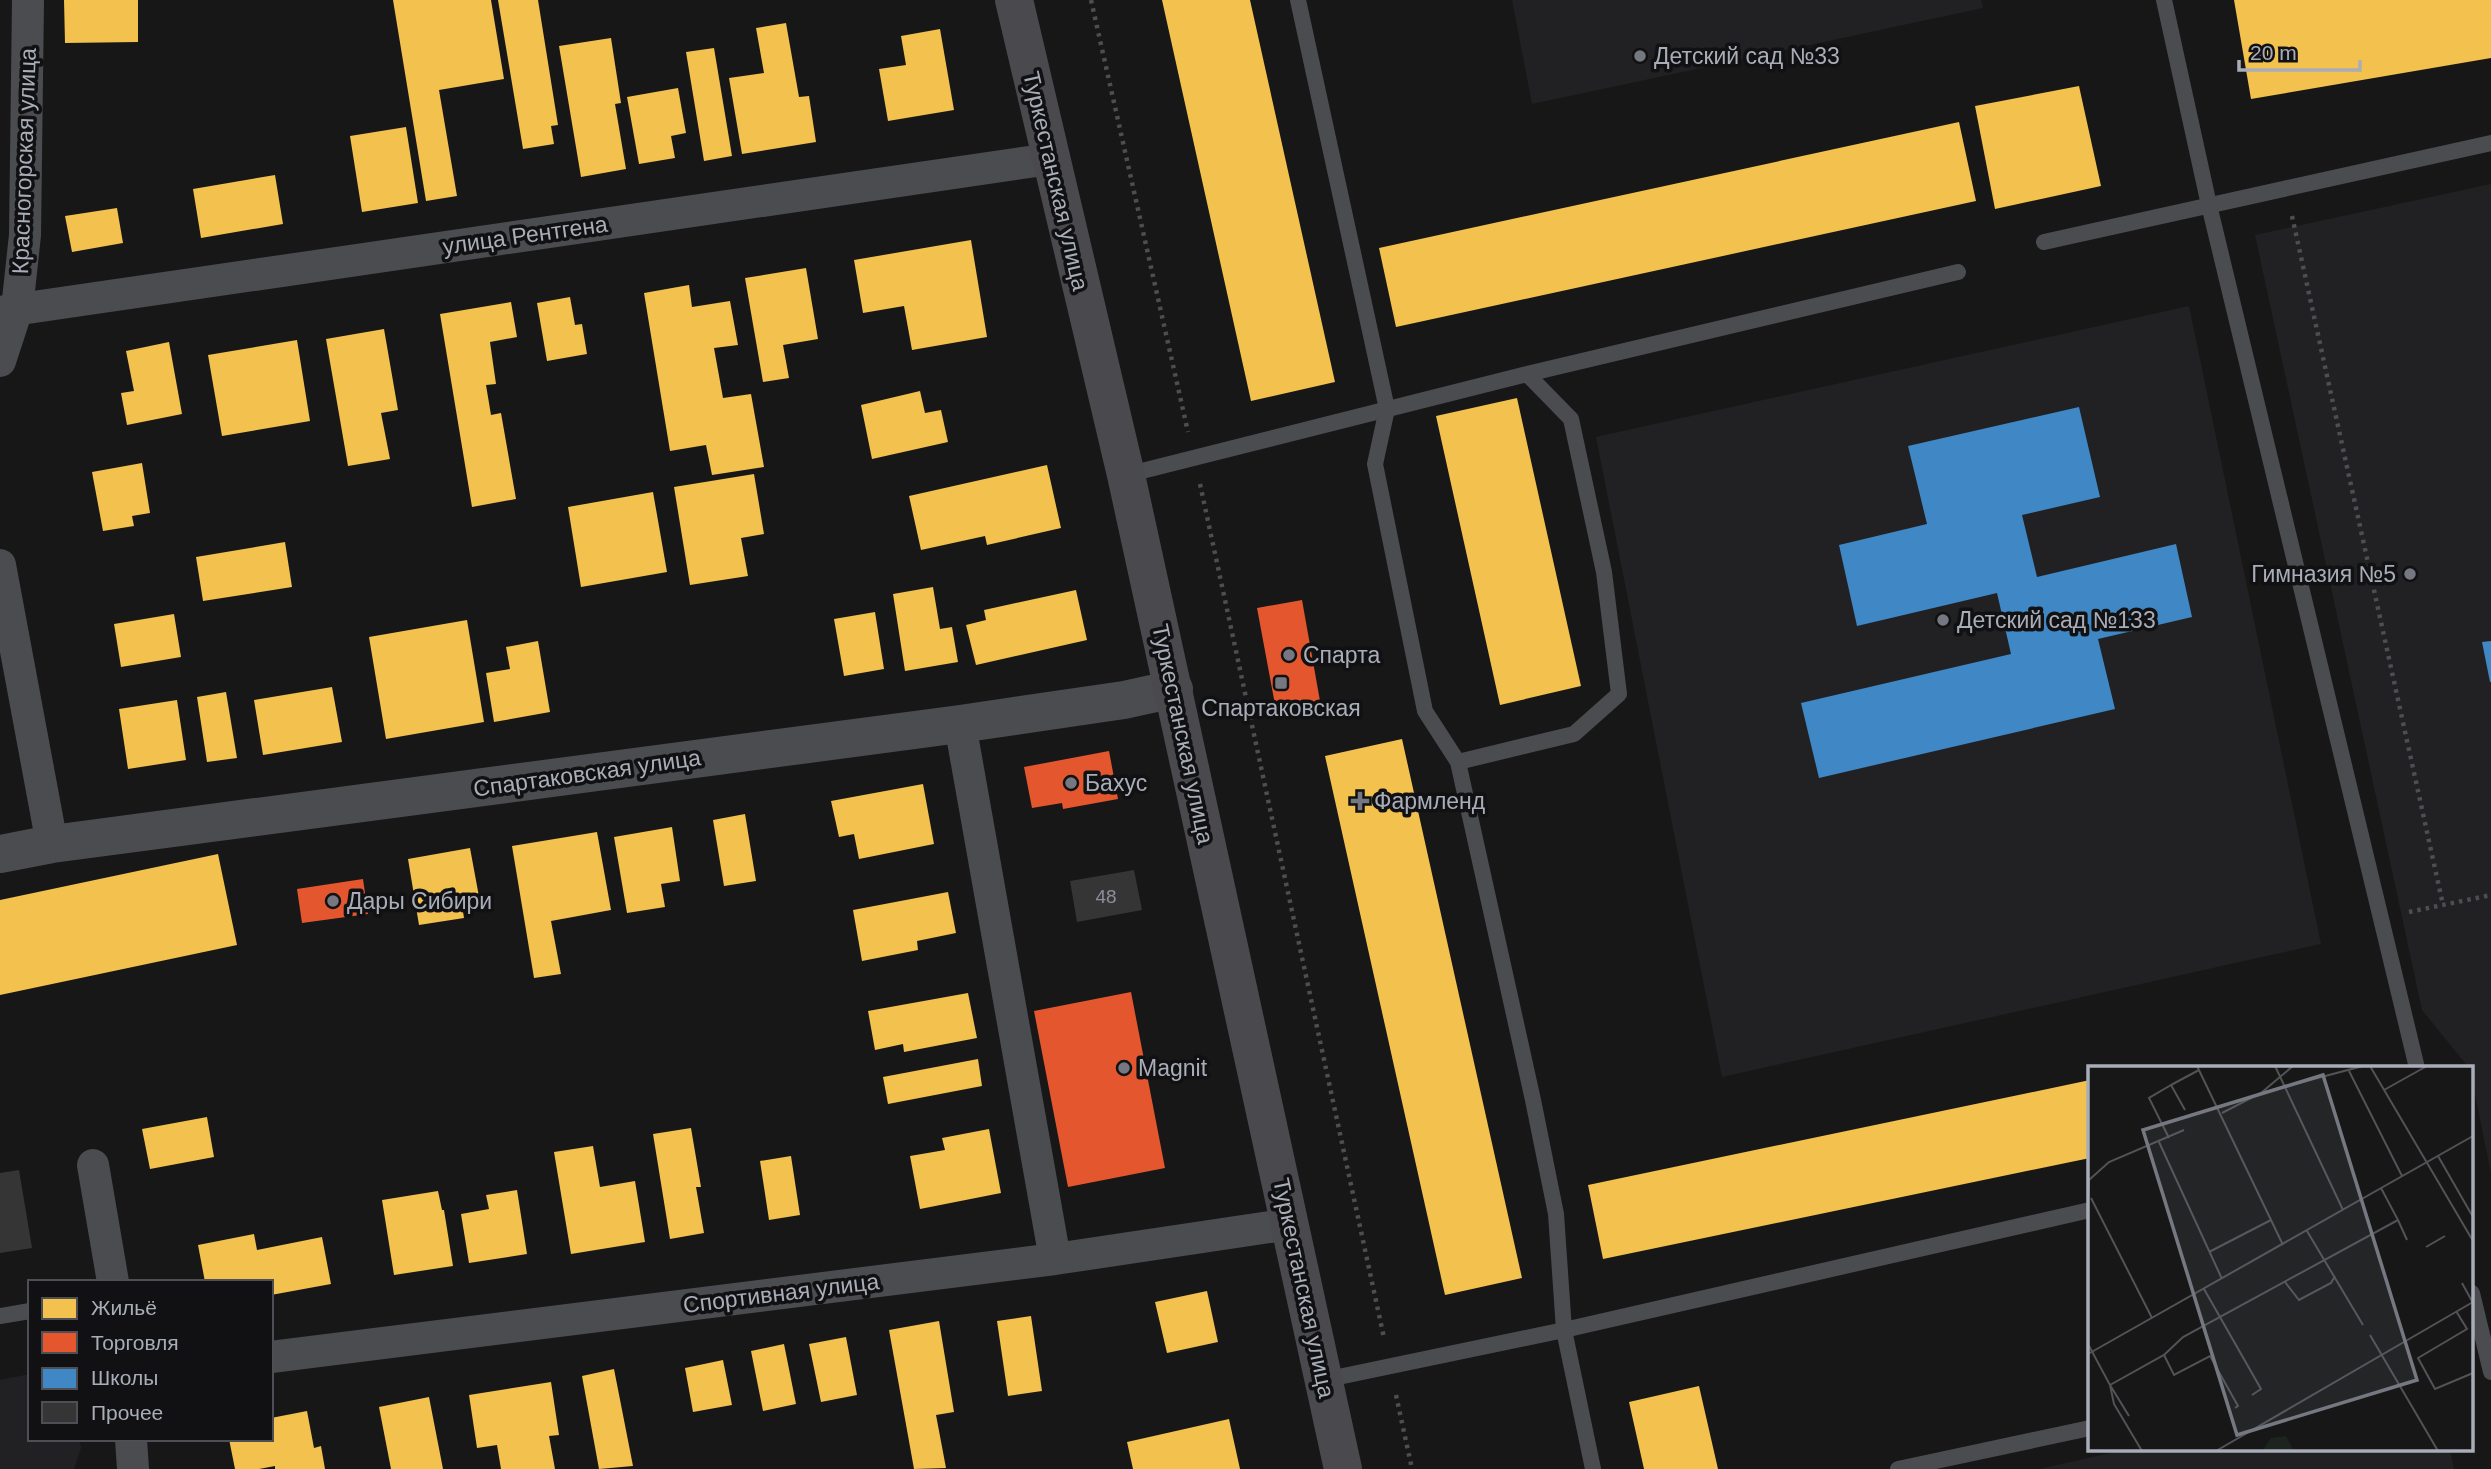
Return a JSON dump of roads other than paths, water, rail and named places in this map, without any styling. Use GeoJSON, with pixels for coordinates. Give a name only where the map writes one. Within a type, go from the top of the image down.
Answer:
{"type":"FeatureCollection","features":[{"type":"Feature","properties":{"kind":"main road","name":"Туркестанская улица"},"geometry":{"type":"LineString","coordinates":[[1014,0],[1174,689],[1343,1469]]}},
{"type":"Feature","properties":{"kind":"street","name":"Красногорская улица"},"geometry":{"type":"LineString","coordinates":[[0,361],[25,235],[28,0]]}},
{"type":"Feature","properties":{"kind":"street","name":"улица Рентгена"},"geometry":{"type":"LineString","coordinates":[[9,311],[1050,159]]}},
{"type":"Feature","properties":{"kind":"street"},"geometry":{"type":"LineString","coordinates":[[0,565],[52,844]]}},
{"type":"Feature","properties":{"kind":"street","name":"Спартаковская улица"},"geometry":{"type":"LineString","coordinates":[[0,854],[52,844],[1124,701],[1174,689]]}},
{"type":"Feature","properties":{"kind":"street"},"geometry":{"type":"LineString","coordinates":[[960,724],[1055,1259]]}},
{"type":"Feature","properties":{"kind":"street"},"geometry":{"type":"LineString","coordinates":[[93,1165],[113,1280]]}},
{"type":"Feature","properties":{"kind":"street","name":"Спортивная улица"},"geometry":{"type":"LineString","coordinates":[[273,1357],[1055,1259],[1290,1224]]}},
{"type":"Feature","properties":{"kind":"street"},"geometry":{"type":"LineString","coordinates":[[131,1441],[134,1469]]}},
{"type":"Feature","properties":{"kind":"lane"},"geometry":{"type":"LineString","coordinates":[[1297,0],[1387,409],[1375,464],[1425,711],[1458,762],[1533,1100],[1556,1214],[1564,1330],[1593,1469]]}},
{"type":"Feature","properties":{"kind":"lane"},"geometry":{"type":"LineString","coordinates":[[2164,0],[2209,205],[2417,1066]]}},
{"type":"Feature","properties":{"kind":"lane"},"geometry":{"type":"LineString","coordinates":[[2044,242],[2491,142]]}},
{"type":"Feature","properties":{"kind":"lane"},"geometry":{"type":"LineString","coordinates":[[1126,475],[1527,374],[1958,272]]}},
{"type":"Feature","properties":{"kind":"lane"},"geometry":{"type":"LineString","coordinates":[[1458,762],[1574,734],[1619,694],[1604,572],[1571,419],[1527,374]]}},
{"type":"Feature","properties":{"kind":"lane"},"geometry":{"type":"LineString","coordinates":[[1324,1380],[1564,1330],[2088,1210]]}},
{"type":"Feature","properties":{"kind":"lane"},"geometry":{"type":"LineString","coordinates":[[2474,1301],[2491,1372]]}},
{"type":"Feature","properties":{"kind":"lane"},"geometry":{"type":"LineString","coordinates":[[0,1316],[28,1311]]}},
{"type":"Feature","properties":{"kind":"lane"},"geometry":{"type":"LineString","coordinates":[[1898,1469],[2088,1427]]}},
{"type":"Feature","properties":{"kind":"place","name":"Детский сад №33"},"geometry":{"type":"Point","coordinates":[1640,56]}},
{"type":"Feature","properties":{"kind":"place","name":"Гимназия №5"},"geometry":{"type":"Point","coordinates":[2410,574]}},
{"type":"Feature","properties":{"kind":"place","name":"Детский сад №133"},"geometry":{"type":"Point","coordinates":[1943,620]}},
{"type":"Feature","properties":{"kind":"place","name":"Спарта"},"geometry":{"type":"Point","coordinates":[1289,655]}},
{"type":"Feature","properties":{"kind":"place","name":"Спартаковская"},"geometry":{"type":"Point","coordinates":[1281,683]}},
{"type":"Feature","properties":{"kind":"place","name":"Бахус"},"geometry":{"type":"Point","coordinates":[1071,783]}},
{"type":"Feature","properties":{"kind":"place","name":"Фармленд"},"geometry":{"type":"Point","coordinates":[1360,801]}},
{"type":"Feature","properties":{"kind":"place","name":"Дары Сибири"},"geometry":{"type":"Point","coordinates":[333,901]}},
{"type":"Feature","properties":{"kind":"place","name":"Magnit"},"geometry":{"type":"Point","coordinates":[1124,1068]}}]}
